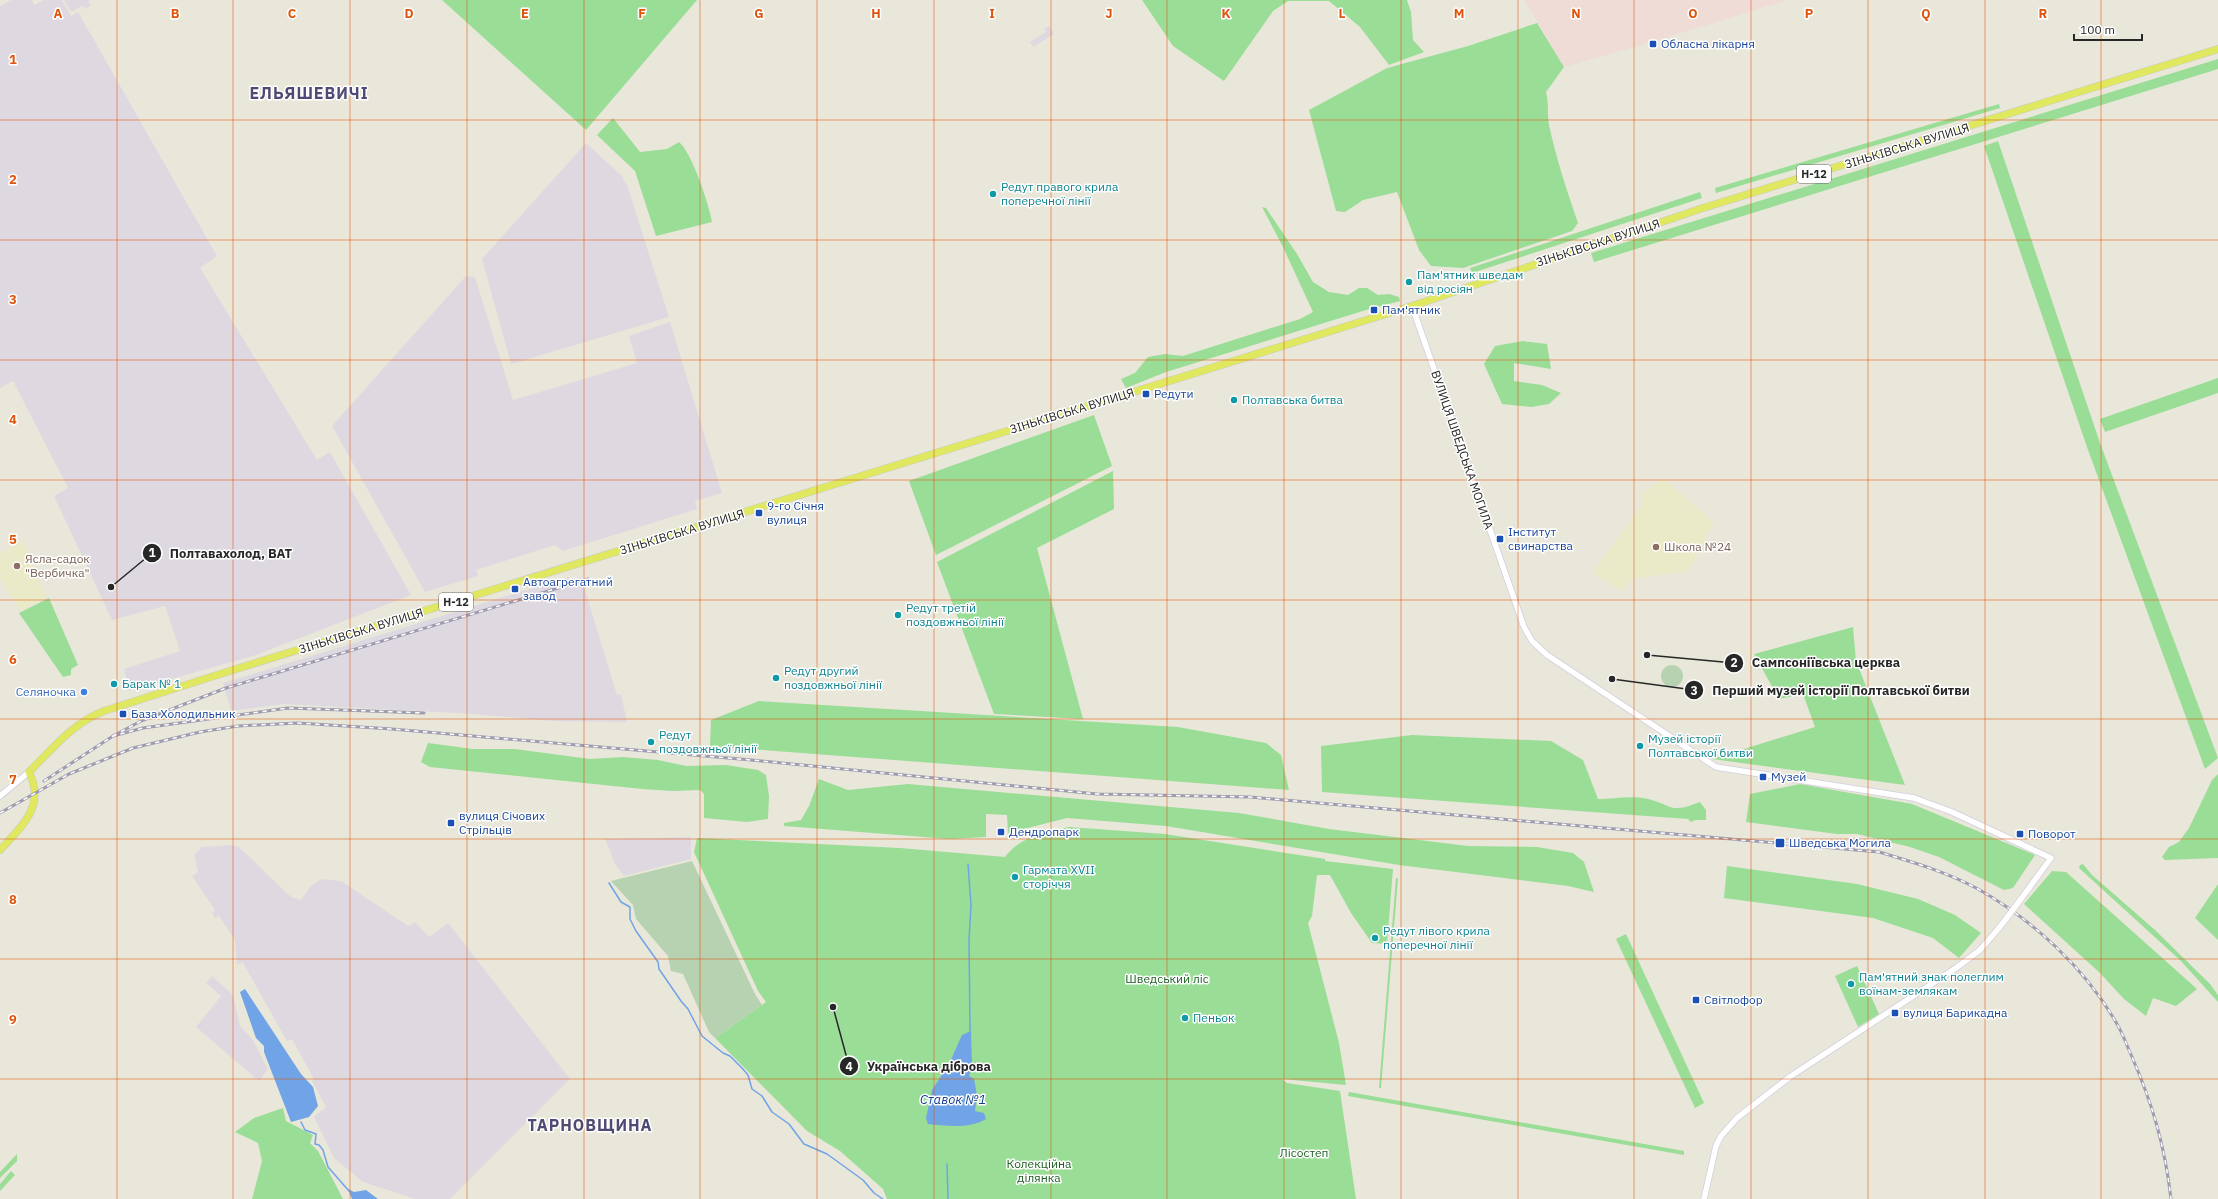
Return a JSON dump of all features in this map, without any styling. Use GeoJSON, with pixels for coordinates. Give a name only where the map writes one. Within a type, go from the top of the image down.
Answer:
{"type":"FeatureCollection","features":[{"type":"Feature","properties":{"kind":"main road","name":"ЗІНЬКІВСЬКА ВУЛИЦЯ"},"geometry":{"type":"LineString","coordinates":[[29,772],[72,730],[87,718],[104,711],[229,671],[1412,306],[1703,208],[2218,49]]}},
{"type":"Feature","properties":{"kind":"main road"},"geometry":{"type":"LineString","coordinates":[[0,850],[33,808],[34,786],[29,772]]}},
{"type":"Feature","properties":{"kind":"street","name":"ВУЛИЦЯ ШВЕДСЬКА МОГИЛА"},"geometry":{"type":"LineString","coordinates":[[1412,306],[1524,627],[1532,641],[1547,655],[1716,767],[1914,798],[1952,812],[2051,858],[1999,928],[1980,950],[1956,968],[1791,1076],[1737,1118],[1720,1136],[1716,1146],[1704,1199]]}},
{"type":"Feature","properties":{"kind":"street","name":"Н-12"},"geometry":{"type":"LineString","coordinates":[[0,796],[29,772]]}},
{"type":"Feature","properties":{"kind":"shaded area"},"geometry":{"type":"Polygon","coordinates":[[[11,0],[32,0],[34,5],[44,0],[62,0],[71,16],[78,12],[217,256],[200,268],[317,460],[330,452],[411,595],[256,655],[129,691],[124,669],[180,651],[165,606],[112,620],[54,496],[68,488],[13,381],[0,388],[0,6],[11,0]]]}},
{"type":"Feature","properties":{"kind":"shaded area"},"geometry":{"type":"Polygon","coordinates":[[[64,0],[90,0],[88,2],[91,5],[85,9],[82,6],[71,12],[64,0]]]}},
{"type":"Feature","properties":{"kind":"shaded area"},"geometry":{"type":"Polygon","coordinates":[[[1524,0],[1787,0],[1659,40],[1564,67],[1524,0]]]}},
{"type":"Feature","properties":{"kind":"shaded area"},"geometry":{"type":"Polygon","coordinates":[[[1049,26],[1054,34],[1033,47],[1030,42],[1046,32],[1044,29],[1049,26]]]}},
{"type":"Feature","properties":{"kind":"shaded area"},"geometry":{"type":"Polygon","coordinates":[[[586,143],[622,176],[628,188],[669,317],[511,364],[482,259],[586,143]]]}},
{"type":"Feature","properties":{"kind":"shaded area"},"geometry":{"type":"Polygon","coordinates":[[[466,276],[475,277],[513,400],[637,363],[629,336],[670,322],[722,493],[695,501],[697,509],[563,551],[555,545],[476,570],[478,576],[425,592],[332,426],[466,276]]]}},
{"type":"Feature","properties":{"kind":"shaded area","name":"Школа №24"},"geometry":{"type":"Polygon","coordinates":[[[1664,479],[1714,523],[1688,571],[1632,579],[1622,592],[1593,572],[1643,503],[1641,494],[1664,479]]]}},
{"type":"Feature","properties":{"kind":"shaded area","name":"Ясла-садок \"Вербичка\""},"geometry":{"type":"Polygon","coordinates":[[[22,540],[47,597],[20,611],[0,578],[0,554],[22,540]]]}},
{"type":"Feature","properties":{"kind":"shaded area"},"geometry":{"type":"Polygon","coordinates":[[[569,577],[570,580],[581,577],[617,695],[621,694],[627,722],[553,721],[475,714],[284,704],[231,711],[223,683],[569,577]]]}},
{"type":"Feature","properties":{"kind":"shaded area"},"geometry":{"type":"Polygon","coordinates":[[[1672,665],[1680,668],[1683,676],[1680,684],[1672,687],[1664,684],[1661,676],[1664,668],[1672,665]]]}},
{"type":"Feature","properties":{"kind":"shaded area"},"geometry":{"type":"Polygon","coordinates":[[[691,837],[691,859],[624,876],[615,864],[605,839],[691,837]]]}},
{"type":"Feature","properties":{"kind":"shaded area"},"geometry":{"type":"Polygon","coordinates":[[[232,845],[240,848],[291,897],[301,900],[310,887],[321,879],[341,881],[408,926],[415,922],[429,937],[448,923],[570,1079],[450,1199],[415,1199],[363,1182],[334,1158],[314,1117],[326,1107],[312,1081],[314,1079],[292,1039],[287,1041],[243,963],[237,964],[235,940],[219,916],[215,918],[212,913],[215,910],[192,876],[198,872],[194,854],[198,852],[201,847],[232,845]]]}},
{"type":"Feature","properties":{"kind":"shaded area"},"geometry":{"type":"Polygon","coordinates":[[[692,861],[755,994],[762,1005],[715,1038],[709,1032],[683,974],[671,971],[668,956],[636,919],[633,905],[611,881],[692,861]]]}},
{"type":"Feature","properties":{"kind":"shaded area"},"geometry":{"type":"Polygon","coordinates":[[[212,976],[233,995],[240,1026],[253,1040],[268,1069],[259,1081],[196,1027],[221,996],[206,983],[212,976]]]}},
{"type":"Feature","properties":{"kind":"green space"},"geometry":{"type":"Polygon","coordinates":[[[442,0],[697,0],[586,130],[442,0]]]}},
{"type":"Feature","properties":{"kind":"green space"},"geometry":{"type":"Polygon","coordinates":[[[1142,0],[1407,0],[1411,12],[1413,40],[1424,52],[1389,65],[1360,27],[1329,1],[1288,1],[1273,11],[1224,81],[1173,46],[1142,0]]]}},
{"type":"Feature","properties":{"kind":"green space"},"geometry":{"type":"Polygon","coordinates":[[[1537,23],[1564,67],[1546,92],[1548,121],[1562,174],[1578,223],[1572,231],[1463,268],[1431,266],[1419,250],[1397,192],[1363,200],[1345,212],[1336,211],[1309,110],[1387,68],[1468,46],[1537,23]]]}},
{"type":"Feature","properties":{"kind":"green space"},"geometry":{"type":"Polygon","coordinates":[[[2218,59],[2218,69],[1594,262],[1591,253],[2218,59]]]}},
{"type":"Feature","properties":{"kind":"green space"},"geometry":{"type":"Polygon","coordinates":[[[1999,104],[2000,108],[1716,193],[1715,188],[1999,104]]]}},
{"type":"Feature","properties":{"kind":"green space"},"geometry":{"type":"Polygon","coordinates":[[[613,118],[640,152],[667,149],[679,142],[684,148],[694,167],[704,192],[712,222],[656,236],[635,171],[597,135],[613,118]]]}},
{"type":"Feature","properties":{"kind":"green space"},"geometry":{"type":"Polygon","coordinates":[[[1998,141],[2100,443],[2218,758],[2205,769],[2088,450],[1984,146],[1998,141]]]}},
{"type":"Feature","properties":{"kind":"green space"},"geometry":{"type":"Polygon","coordinates":[[[1700,192],[1702,198],[1472,273],[1470,268],[1700,192]]]}},
{"type":"Feature","properties":{"kind":"green space"},"geometry":{"type":"Polygon","coordinates":[[[1262,207],[1266,208],[1297,254],[1313,282],[1329,292],[1348,295],[1359,288],[1367,288],[1378,295],[1389,294],[1399,297],[1400,301],[1366,310],[1166,372],[1126,388],[1121,379],[1135,373],[1148,357],[1165,354],[1183,356],[1300,319],[1313,312],[1283,247],[1262,207]]]}},
{"type":"Feature","properties":{"kind":"green space"},"geometry":{"type":"Polygon","coordinates":[[[1523,341],[1547,344],[1551,369],[1514,363],[1514,381],[1542,385],[1561,393],[1549,404],[1531,407],[1502,404],[1484,364],[1495,346],[1523,341]]]}},
{"type":"Feature","properties":{"kind":"green space"},"geometry":{"type":"Polygon","coordinates":[[[2218,378],[2218,393],[2105,432],[2100,419],[2218,378]]]}},
{"type":"Feature","properties":{"kind":"green space"},"geometry":{"type":"Polygon","coordinates":[[[1094,415],[1112,466],[936,555],[909,481],[1094,415]]]}},
{"type":"Feature","properties":{"kind":"green space"},"geometry":{"type":"Polygon","coordinates":[[[1113,471],[1114,509],[1037,548],[1083,719],[994,714],[937,562],[1113,471]]]}},
{"type":"Feature","properties":{"kind":"green space"},"geometry":{"type":"Polygon","coordinates":[[[49,598],[78,665],[71,669],[71,675],[63,677],[19,613],[49,598]]]}},
{"type":"Feature","properties":{"kind":"green space"},"geometry":{"type":"Polygon","coordinates":[[[1853,627],[1856,661],[1905,785],[1712,759],[1815,727],[1803,694],[1779,699],[1754,654],[1853,627]]]}},
{"type":"Feature","properties":{"kind":"green space"},"geometry":{"type":"Polygon","coordinates":[[[759,701],[1178,727],[1266,743],[1281,755],[1289,790],[710,746],[711,720],[759,701]]]}},
{"type":"Feature","properties":{"kind":"green space"},"geometry":{"type":"Polygon","coordinates":[[[1412,735],[1551,741],[1583,760],[1598,799],[1630,797],[1643,798],[1672,808],[1683,808],[1700,802],[1706,810],[1706,820],[1695,820],[1691,822],[1688,819],[1322,792],[1321,746],[1412,735]]]}},
{"type":"Feature","properties":{"kind":"green space"},"geometry":{"type":"Polygon","coordinates":[[[428,743],[473,749],[515,749],[590,759],[623,757],[658,760],[686,766],[726,765],[758,770],[766,775],[769,796],[768,819],[747,822],[704,818],[704,794],[700,790],[673,791],[642,789],[430,767],[421,762],[428,743]]]}},
{"type":"Feature","properties":{"kind":"green space"},"geometry":{"type":"Polygon","coordinates":[[[2218,774],[2218,858],[2165,860],[2162,857],[2169,847],[2179,842],[2189,828],[2212,780],[2218,774]]]}},
{"type":"Feature","properties":{"kind":"green space"},"geometry":{"type":"Polygon","coordinates":[[[819,779],[848,790],[908,784],[1239,813],[1329,829],[1468,846],[1537,847],[1573,853],[1584,862],[1594,892],[1568,886],[1399,865],[1166,826],[1067,818],[1008,833],[1007,815],[986,814],[986,837],[949,839],[784,826],[784,823],[801,820],[809,806],[819,779]]]}},
{"type":"Feature","properties":{"kind":"green space"},"geometry":{"type":"Polygon","coordinates":[[[1800,784],[1912,804],[2035,855],[2013,888],[2004,890],[1939,857],[1910,847],[1857,834],[1837,834],[1746,822],[1750,794],[1800,784]]]}},
{"type":"Feature","properties":{"kind":"green space"},"geometry":{"type":"Polygon","coordinates":[[[1069,827],[1165,834],[1325,859],[1325,861],[1393,869],[1387,944],[1372,943],[1351,913],[1330,875],[1317,875],[1312,916],[1308,923],[1339,1043],[1346,1085],[1282,1079],[1287,1083],[1340,1091],[1356,1199],[887,1199],[883,1189],[840,1151],[807,1131],[715,1038],[766,1002],[758,991],[694,852],[697,838],[900,848],[1005,857],[1018,844],[1034,836],[1069,827]]]}},
{"type":"Feature","properties":{"kind":"green space"},"geometry":{"type":"Polygon","coordinates":[[[2083,864],[2092,875],[2155,930],[2210,984],[2218,995],[2218,1002],[2181,961],[2079,868],[2080,865],[2083,864]]]}},
{"type":"Feature","properties":{"kind":"green space"},"geometry":{"type":"Polygon","coordinates":[[[1727,866],[1857,884],[1918,899],[1955,915],[1981,933],[1959,958],[1933,938],[1873,918],[1724,898],[1727,866]]]}},
{"type":"Feature","properties":{"kind":"green space"},"geometry":{"type":"Polygon","coordinates":[[[2052,871],[2066,872],[2197,989],[2176,1006],[2153,998],[2146,1016],[2124,999],[2100,973],[2024,904],[2052,871]]]}},
{"type":"Feature","properties":{"kind":"green space"},"geometry":{"type":"Polygon","coordinates":[[[1396,878],[1398,878],[1381,1088],[1379,1088],[1396,878]]]}},
{"type":"Feature","properties":{"kind":"green space"},"geometry":{"type":"Polygon","coordinates":[[[2218,884],[2218,940],[2195,918],[2218,884]]]}},
{"type":"Feature","properties":{"kind":"green space"},"geometry":{"type":"Polygon","coordinates":[[[1626,934],[1704,1103],[1695,1108],[1616,939],[1626,934]]]}},
{"type":"Feature","properties":{"kind":"green space"},"geometry":{"type":"Polygon","coordinates":[[[1857,966],[1879,1014],[1858,1027],[1835,976],[1857,966]]]}},
{"type":"Feature","properties":{"kind":"green space"},"geometry":{"type":"Polygon","coordinates":[[[1349,1092],[1684,1151],[1684,1155],[1348,1096],[1349,1092]]]}},
{"type":"Feature","properties":{"kind":"green space"},"geometry":{"type":"Polygon","coordinates":[[[283,1108],[286,1121],[313,1135],[310,1143],[318,1151],[343,1199],[252,1199],[262,1161],[258,1143],[235,1132],[254,1118],[283,1108]]]}},
{"type":"Feature","properties":{"kind":"green space"},"geometry":{"type":"Polygon","coordinates":[[[17,1154],[17,1161],[0,1178],[0,1172],[17,1154]]]}},
{"type":"Feature","properties":{"kind":"green space"},"geometry":{"type":"Polygon","coordinates":[[[11,1171],[15,1175],[0,1191],[0,1184],[11,1171]]]}},
{"type":"Feature","properties":{"kind":"water"},"geometry":{"type":"Polygon","coordinates":[[[245,989],[301,1074],[313,1087],[318,1106],[309,1117],[291,1122],[264,1052],[264,1046],[256,1038],[240,992],[245,989]]]}},
{"type":"Feature","properties":{"kind":"water","name":"Ставок №1"},"geometry":{"type":"Polygon","coordinates":[[[971,1031],[972,1067],[969,1076],[974,1079],[977,1095],[975,1111],[984,1113],[986,1119],[965,1126],[928,1124],[926,1118],[932,1090],[949,1064],[962,1035],[971,1031]]]}},
{"type":"Feature","properties":{"kind":"water"},"geometry":{"type":"Polygon","coordinates":[[[348,1189],[354,1192],[366,1190],[378,1199],[352,1199],[348,1189]]]}},
{"type":"Feature","properties":{"kind":"waterway"},"geometry":{"type":"LineString","coordinates":[[968,864],[971,905],[969,940],[970,1032]]}},
{"type":"Feature","properties":{"kind":"waterway"},"geometry":{"type":"LineString","coordinates":[[609,883],[621,902],[630,907],[630,919],[636,931],[658,962],[659,969],[688,1009],[702,1036],[723,1053],[730,1056],[742,1068],[748,1075],[752,1089],[762,1096],[772,1112],[789,1124],[804,1144],[827,1154],[863,1180],[874,1193],[883,1199]]}},
{"type":"Feature","properties":{"kind":"waterway"},"geometry":{"type":"LineString","coordinates":[[301,1122],[305,1130],[316,1134],[315,1144],[319,1145],[323,1150],[328,1167],[349,1191]]}},
{"type":"Feature","properties":{"kind":"waterway"},"geometry":{"type":"LineString","coordinates":[[947,1164],[948,1199]]}},
{"type":"Feature","properties":{"kind":"railway"},"geometry":{"type":"LineString","coordinates":[[113,736],[141,721],[226,688],[588,579]]}},
{"type":"Feature","properties":{"kind":"railway"},"geometry":{"type":"LineString","coordinates":[[44,781],[113,736],[143,728],[288,708],[424,713]]}},
{"type":"Feature","properties":{"kind":"railway"},"geometry":{"type":"LineString","coordinates":[[0,813],[69,774],[133,748],[200,732],[238,726],[298,723],[392,729],[751,760],[1097,794],[1250,797],[1879,852],[1954,877],[1998,901],[2019,915],[2038,931],[2074,965],[2090,984],[2119,1028],[2146,1092],[2162,1144],[2171,1199]]}},
{"type":"Feature","properties":{"kind":"place","name":"Обласна лікарня"},"geometry":{"type":"Point","coordinates":[1653,44]}},
{"type":"Feature","properties":{"kind":"place","name":"Редут правого крила поперечної лінії"},"geometry":{"type":"Point","coordinates":[993,194]}},
{"type":"Feature","properties":{"kind":"place","name":"Пам'ятник шведам від росіян"},"geometry":{"type":"Point","coordinates":[1409,282]}},
{"type":"Feature","properties":{"kind":"place","name":"Пам'ятник"},"geometry":{"type":"Point","coordinates":[1374,310]}},
{"type":"Feature","properties":{"kind":"place","name":"Редути"},"geometry":{"type":"Point","coordinates":[1146,394]}},
{"type":"Feature","properties":{"kind":"place","name":"Полтавська битва"},"geometry":{"type":"Point","coordinates":[1234,400]}},
{"type":"Feature","properties":{"kind":"place","name":"9-го Січня вулиця"},"geometry":{"type":"Point","coordinates":[759,513]}},
{"type":"Feature","properties":{"kind":"place","name":"Інститут свинарства"},"geometry":{"type":"Point","coordinates":[1500,539]}},
{"type":"Feature","properties":{"kind":"place","name":"Школа №24"},"geometry":{"type":"Point","coordinates":[1656,547]}},
{"type":"Feature","properties":{"kind":"place","name":"Ясла-садок \"Вербичка\""},"geometry":{"type":"Point","coordinates":[17,566]}},
{"type":"Feature","properties":{"kind":"place","name":"Полтавахолод, ВАТ"},"geometry":{"type":"Point","coordinates":[111,587]}},
{"type":"Feature","properties":{"kind":"place","name":"Автоагрегатний завод"},"geometry":{"type":"Point","coordinates":[515,589]}},
{"type":"Feature","properties":{"kind":"place","name":"Редут третій поздовжньої лінії"},"geometry":{"type":"Point","coordinates":[898,615]}},
{"type":"Feature","properties":{"kind":"place","name":"Сампсоніївська церква"},"geometry":{"type":"Point","coordinates":[1647,655]}},
{"type":"Feature","properties":{"kind":"place","name":"Редут другий поздовжньої лінії"},"geometry":{"type":"Point","coordinates":[776,678]}},
{"type":"Feature","properties":{"kind":"place","name":"Перший музей історії Полтавської битви"},"geometry":{"type":"Point","coordinates":[1612,679]}},
{"type":"Feature","properties":{"kind":"place","name":"Барак № 1"},"geometry":{"type":"Point","coordinates":[114,684]}},
{"type":"Feature","properties":{"kind":"place","name":"Селяночка"},"geometry":{"type":"Point","coordinates":[84,692]}},
{"type":"Feature","properties":{"kind":"place","name":"База Холодильник"},"geometry":{"type":"Point","coordinates":[123,714]}},
{"type":"Feature","properties":{"kind":"place","name":"Редут поздовжньої лінії"},"geometry":{"type":"Point","coordinates":[651,742]}},
{"type":"Feature","properties":{"kind":"place","name":"Музей історії Полтавської битви"},"geometry":{"type":"Point","coordinates":[1640,746]}},
{"type":"Feature","properties":{"kind":"place","name":"Музей"},"geometry":{"type":"Point","coordinates":[1763,777]}},
{"type":"Feature","properties":{"kind":"place","name":"вулиця Січових Стрільців"},"geometry":{"type":"Point","coordinates":[451,823]}},
{"type":"Feature","properties":{"kind":"place","name":"Дендропарк"},"geometry":{"type":"Point","coordinates":[1001,832]}},
{"type":"Feature","properties":{"kind":"place","name":"Поворот"},"geometry":{"type":"Point","coordinates":[2020,834]}},
{"type":"Feature","properties":{"kind":"place","name":"Шведська Могила"},"geometry":{"type":"Point","coordinates":[1780,843]}},
{"type":"Feature","properties":{"kind":"place","name":"Гармата XVII сторіччя"},"geometry":{"type":"Point","coordinates":[1015,877]}},
{"type":"Feature","properties":{"kind":"place","name":"Редут лівого крила поперечної лінії"},"geometry":{"type":"Point","coordinates":[1375,938]}},
{"type":"Feature","properties":{"kind":"place","name":"Пам'ятний знак полеглим воїнам-землякам"},"geometry":{"type":"Point","coordinates":[1851,984]}},
{"type":"Feature","properties":{"kind":"place","name":"Світлофор"},"geometry":{"type":"Point","coordinates":[1696,1000]}},
{"type":"Feature","properties":{"kind":"place","name":"Українська діброва"},"geometry":{"type":"Point","coordinates":[833,1007]}},
{"type":"Feature","properties":{"kind":"place","name":"вулиця Барикадна"},"geometry":{"type":"Point","coordinates":[1895,1013]}},
{"type":"Feature","properties":{"kind":"place","name":"Пеньок"},"geometry":{"type":"Point","coordinates":[1185,1018]}},
{"type":"Feature","properties":{"kind":"district","name":"ЕЛЬЯШЕВИЧІ"},"geometry":{"type":"Point","coordinates":[309,93]}},
{"type":"Feature","properties":{"kind":"district","name":"ТАРНОВЩИНА"},"geometry":{"type":"Point","coordinates":[590,1125]}},
{"type":"Feature","properties":{"kind":"park label","name":"Шведський ліс"},"geometry":{"type":"Point","coordinates":[1167,979]}},
{"type":"Feature","properties":{"kind":"park label","name":"Лісостеп"},"geometry":{"type":"Point","coordinates":[1304,1153]}},
{"type":"Feature","properties":{"kind":"park label","name":"Колекційна ділянка"},"geometry":{"type":"Point","coordinates":[1039,1171]}}]}
